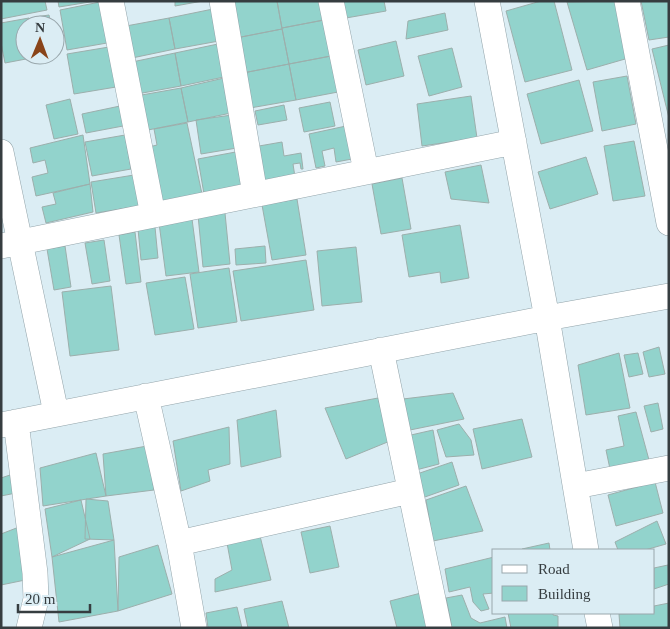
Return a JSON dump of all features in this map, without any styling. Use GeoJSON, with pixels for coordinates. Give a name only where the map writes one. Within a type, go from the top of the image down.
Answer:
{"type":"FeatureCollection","features":[{"type":"Feature","properties":{"kind":"street"},"geometry":{"type":"LineString","coordinates":[[111,1],[153,215]]}},
{"type":"Feature","properties":{"kind":"street"},"geometry":{"type":"LineString","coordinates":[[222,1],[255,194]]}},
{"type":"Feature","properties":{"kind":"street"},"geometry":{"type":"LineString","coordinates":[[331,1],[366,172]]}},
{"type":"Feature","properties":{"kind":"street"},"geometry":{"type":"LineString","coordinates":[[487,1],[547,318],[586,549]]}},
{"type":"Feature","properties":{"kind":"street"},"geometry":{"type":"LineString","coordinates":[[627,1],[660,136],[669,223]]}},
{"type":"Feature","properties":{"kind":"street"},"geometry":{"type":"LineString","coordinates":[[11,244],[514,142]]}},
{"type":"Feature","properties":{"kind":"street"},"geometry":{"type":"LineString","coordinates":[[1,152],[11,244],[56,413]]}},
{"type":"Feature","properties":{"kind":"street"},"geometry":{"type":"LineString","coordinates":[[29,628],[36,599],[35,573],[9,424],[56,413],[669,296]]}},
{"type":"Feature","properties":{"kind":"street"},"geometry":{"type":"LineString","coordinates":[[381,350],[439,628]]}},
{"type":"Feature","properties":{"kind":"street"},"geometry":{"type":"LineString","coordinates":[[146,396],[179,544],[194,628]]}},
{"type":"Feature","properties":{"kind":"street"},"geometry":{"type":"LineString","coordinates":[[576,486],[669,468]]}},
{"type":"Feature","properties":{"kind":"street"},"geometry":{"type":"LineString","coordinates":[[179,544],[410,491]]}},
{"type":"Feature","properties":{"kind":"street"},"geometry":{"type":"LineString","coordinates":[[36,599],[49,628]]}},
{"type":"Feature","properties":{"kind":"street"},"geometry":{"type":"LineString","coordinates":[[597,614],[600,628]]}},
{"type":"Feature","properties":{"kind":"building"},"geometry":{"type":"Polygon","coordinates":[[[1,1],[45,1],[47,10],[1,19],[1,1]]]}},
{"type":"Feature","properties":{"kind":"building"},"geometry":{"type":"Polygon","coordinates":[[[58,1],[96,1],[59,7],[58,1]]]}},
{"type":"Feature","properties":{"kind":"building"},"geometry":{"type":"Polygon","coordinates":[[[175,1],[203,1],[175,6],[175,1]]]}},
{"type":"Feature","properties":{"kind":"building"},"geometry":{"type":"Polygon","coordinates":[[[233,1],[277,1],[282,29],[236,38],[233,1]]]}},
{"type":"Feature","properties":{"kind":"building"},"geometry":{"type":"Polygon","coordinates":[[[277,1],[321,1],[324,20],[282,28],[277,1]]]}},
{"type":"Feature","properties":{"kind":"building"},"geometry":{"type":"Polygon","coordinates":[[[343,1],[384,1],[386,11],[346,18],[343,1]]]}},
{"type":"Feature","properties":{"kind":"building"},"geometry":{"type":"Polygon","coordinates":[[[541,1],[554,1],[572,70],[525,82],[506,11],[541,1]]]}},
{"type":"Feature","properties":{"kind":"building"},"geometry":{"type":"Polygon","coordinates":[[[616,1],[632,57],[587,70],[567,2],[616,1]]]}},
{"type":"Feature","properties":{"kind":"building"},"geometry":{"type":"Polygon","coordinates":[[[641,1],[669,1],[669,37],[649,40],[641,1]]]}},
{"type":"Feature","properties":{"kind":"building"},"geometry":{"type":"Polygon","coordinates":[[[100,2],[107,43],[67,50],[65,15],[61,15],[60,10],[100,2]]]}},
{"type":"Feature","properties":{"kind":"building"},"geometry":{"type":"Polygon","coordinates":[[[213,9],[219,41],[175,49],[169,18],[213,9]]]}},
{"type":"Feature","properties":{"kind":"building"},"geometry":{"type":"Polygon","coordinates":[[[445,13],[448,30],[406,39],[408,21],[445,13]]]}},
{"type":"Feature","properties":{"kind":"building"},"geometry":{"type":"Polygon","coordinates":[[[169,18],[175,49],[132,58],[126,26],[169,18]]]}},
{"type":"Feature","properties":{"kind":"building"},"geometry":{"type":"Polygon","coordinates":[[[15,20],[15,61],[5,63],[1,43],[1,23],[15,20]]]}},
{"type":"Feature","properties":{"kind":"building"},"geometry":{"type":"Polygon","coordinates":[[[324,20],[331,56],[289,64],[282,28],[324,20]]]}},
{"type":"Feature","properties":{"kind":"building"},"geometry":{"type":"Polygon","coordinates":[[[282,29],[289,64],[243,73],[236,38],[282,29]]]}},
{"type":"Feature","properties":{"kind":"building"},"geometry":{"type":"Polygon","coordinates":[[[396,41],[404,76],[366,85],[358,50],[396,41]]]}},
{"type":"Feature","properties":{"kind":"building"},"geometry":{"type":"Polygon","coordinates":[[[218,44],[224,77],[181,86],[175,53],[218,44]]]}},
{"type":"Feature","properties":{"kind":"building"},"geometry":{"type":"Polygon","coordinates":[[[669,45],[669,118],[652,49],[669,45]]]}},
{"type":"Feature","properties":{"kind":"building"},"geometry":{"type":"Polygon","coordinates":[[[109,47],[116,87],[74,94],[67,54],[109,47]]]}},
{"type":"Feature","properties":{"kind":"building"},"geometry":{"type":"Polygon","coordinates":[[[452,48],[462,87],[429,96],[418,56],[452,48]]]}},
{"type":"Feature","properties":{"kind":"building"},"geometry":{"type":"Polygon","coordinates":[[[175,53],[181,86],[137,94],[132,62],[175,53]]]}},
{"type":"Feature","properties":{"kind":"building"},"geometry":{"type":"Polygon","coordinates":[[[331,56],[338,92],[296,100],[289,64],[331,56]]]}},
{"type":"Feature","properties":{"kind":"building"},"geometry":{"type":"Polygon","coordinates":[[[289,64],[296,100],[250,108],[243,73],[289,64]]]}},
{"type":"Feature","properties":{"kind":"building"},"geometry":{"type":"Polygon","coordinates":[[[627,76],[636,124],[602,131],[593,82],[627,76]]]}},
{"type":"Feature","properties":{"kind":"building"},"geometry":{"type":"Polygon","coordinates":[[[224,78],[231,113],[188,122],[181,88],[224,78]]]}},
{"type":"Feature","properties":{"kind":"building"},"geometry":{"type":"Polygon","coordinates":[[[579,80],[593,131],[541,144],[527,94],[579,80]]]}},
{"type":"Feature","properties":{"kind":"building"},"geometry":{"type":"Polygon","coordinates":[[[181,88],[188,122],[143,131],[136,96],[181,88]]]}},
{"type":"Feature","properties":{"kind":"building"},"geometry":{"type":"Polygon","coordinates":[[[471,96],[477,138],[422,146],[417,104],[471,96]]]}},
{"type":"Feature","properties":{"kind":"building"},"geometry":{"type":"Polygon","coordinates":[[[70,99],[78,134],[54,139],[46,105],[70,99]]]}},
{"type":"Feature","properties":{"kind":"building"},"geometry":{"type":"Polygon","coordinates":[[[330,102],[335,126],[304,132],[299,108],[330,102]]]}},
{"type":"Feature","properties":{"kind":"building"},"geometry":{"type":"Polygon","coordinates":[[[284,105],[287,120],[258,125],[255,111],[284,105]]]}},
{"type":"Feature","properties":{"kind":"building"},"geometry":{"type":"Polygon","coordinates":[[[120,106],[123,126],[86,133],[82,114],[120,106]]]}},
{"type":"Feature","properties":{"kind":"building"},"geometry":{"type":"Polygon","coordinates":[[[232,115],[237,148],[201,154],[196,120],[232,115]]]}},
{"type":"Feature","properties":{"kind":"building"},"geometry":{"type":"Polygon","coordinates":[[[187,123],[202,194],[160,203],[149,147],[157,145],[154,129],[187,123]]]}},
{"type":"Feature","properties":{"kind":"building"},"geometry":{"type":"Polygon","coordinates":[[[346,126],[352,159],[336,162],[334,148],[322,151],[325,166],[316,168],[309,134],[346,126]]]}},
{"type":"Feature","properties":{"kind":"building"},"geometry":{"type":"Polygon","coordinates":[[[83,135],[90,184],[36,196],[32,177],[48,173],[45,160],[33,163],[30,148],[83,135]]]}},
{"type":"Feature","properties":{"kind":"building"},"geometry":{"type":"Polygon","coordinates":[[[125,135],[131,169],[92,176],[85,142],[125,135]]]}},
{"type":"Feature","properties":{"kind":"building"},"geometry":{"type":"Polygon","coordinates":[[[634,141],[645,196],[613,201],[604,146],[634,141]]]}},
{"type":"Feature","properties":{"kind":"building"},"geometry":{"type":"Polygon","coordinates":[[[282,142],[284,156],[301,153],[303,169],[301,169],[300,163],[293,164],[295,177],[264,182],[259,146],[282,142]]]}},
{"type":"Feature","properties":{"kind":"building"},"geometry":{"type":"Polygon","coordinates":[[[241,151],[248,186],[204,194],[198,159],[241,151]]]}},
{"type":"Feature","properties":{"kind":"building"},"geometry":{"type":"Polygon","coordinates":[[[586,157],[598,194],[550,209],[538,172],[586,157]]]}},
{"type":"Feature","properties":{"kind":"building"},"geometry":{"type":"Polygon","coordinates":[[[481,165],[489,203],[451,199],[445,172],[481,165]]]}},
{"type":"Feature","properties":{"kind":"building"},"geometry":{"type":"Polygon","coordinates":[[[134,175],[139,206],[96,213],[91,182],[134,175]]]}},
{"type":"Feature","properties":{"kind":"building"},"geometry":{"type":"Polygon","coordinates":[[[402,178],[411,229],[381,234],[372,184],[402,178]]]}},
{"type":"Feature","properties":{"kind":"building"},"geometry":{"type":"Polygon","coordinates":[[[90,184],[93,212],[46,223],[42,207],[56,204],[53,193],[90,184]]]}},
{"type":"Feature","properties":{"kind":"building"},"geometry":{"type":"Polygon","coordinates":[[[297,199],[306,255],[272,260],[262,205],[297,199]]]}},
{"type":"Feature","properties":{"kind":"building"},"geometry":{"type":"Polygon","coordinates":[[[225,213],[230,264],[203,267],[198,215],[225,213]]]}},
{"type":"Feature","properties":{"kind":"building"},"geometry":{"type":"Polygon","coordinates":[[[192,219],[199,272],[166,276],[159,223],[192,219]]]}},
{"type":"Feature","properties":{"kind":"building"},"geometry":{"type":"Polygon","coordinates":[[[460,225],[469,278],[441,283],[440,272],[409,277],[402,235],[460,225]]]}},
{"type":"Feature","properties":{"kind":"building"},"geometry":{"type":"Polygon","coordinates":[[[155,227],[158,258],[141,260],[138,229],[155,227]]]}},
{"type":"Feature","properties":{"kind":"building"},"geometry":{"type":"Polygon","coordinates":[[[135,232],[141,282],[126,284],[119,235],[135,232]]]}},
{"type":"Feature","properties":{"kind":"building"},"geometry":{"type":"Polygon","coordinates":[[[104,240],[110,281],[92,284],[85,243],[104,240]]]}},
{"type":"Feature","properties":{"kind":"building"},"geometry":{"type":"Polygon","coordinates":[[[65,246],[71,287],[54,290],[47,249],[65,246]]]}},
{"type":"Feature","properties":{"kind":"building"},"geometry":{"type":"Polygon","coordinates":[[[265,246],[266,263],[236,265],[235,249],[265,246]]]}},
{"type":"Feature","properties":{"kind":"building"},"geometry":{"type":"Polygon","coordinates":[[[356,247],[362,302],[322,306],[317,251],[356,247]]]}},
{"type":"Feature","properties":{"kind":"building"},"geometry":{"type":"Polygon","coordinates":[[[306,260],[314,310],[241,321],[233,271],[306,260]]]}},
{"type":"Feature","properties":{"kind":"building"},"geometry":{"type":"Polygon","coordinates":[[[229,268],[237,322],[198,328],[190,274],[229,268]]]}},
{"type":"Feature","properties":{"kind":"building"},"geometry":{"type":"Polygon","coordinates":[[[185,277],[194,329],[155,335],[146,283],[185,277]]]}},
{"type":"Feature","properties":{"kind":"building"},"geometry":{"type":"Polygon","coordinates":[[[111,286],[119,350],[70,356],[62,292],[111,286]]]}},
{"type":"Feature","properties":{"kind":"building"},"geometry":{"type":"Polygon","coordinates":[[[659,347],[665,374],[649,377],[643,352],[659,347]]]}},
{"type":"Feature","properties":{"kind":"building"},"geometry":{"type":"Polygon","coordinates":[[[619,353],[630,408],[586,415],[578,365],[619,353]]]}},
{"type":"Feature","properties":{"kind":"building"},"geometry":{"type":"Polygon","coordinates":[[[638,353],[643,374],[629,377],[624,355],[638,353]]]}},
{"type":"Feature","properties":{"kind":"building"},"geometry":{"type":"Polygon","coordinates":[[[453,393],[464,419],[410,430],[403,399],[453,393]]]}},
{"type":"Feature","properties":{"kind":"building"},"geometry":{"type":"Polygon","coordinates":[[[378,398],[390,441],[346,459],[325,408],[378,398]]]}},
{"type":"Feature","properties":{"kind":"building"},"geometry":{"type":"Polygon","coordinates":[[[658,403],[663,429],[651,432],[644,406],[658,403]]]}},
{"type":"Feature","properties":{"kind":"building"},"geometry":{"type":"Polygon","coordinates":[[[276,410],[281,457],[241,467],[237,420],[276,410]]]}},
{"type":"Feature","properties":{"kind":"building"},"geometry":{"type":"Polygon","coordinates":[[[636,412],[649,460],[610,469],[606,450],[624,446],[618,416],[636,412]]]}},
{"type":"Feature","properties":{"kind":"building"},"geometry":{"type":"Polygon","coordinates":[[[522,419],[532,457],[482,469],[473,429],[522,419]]]}},
{"type":"Feature","properties":{"kind":"building"},"geometry":{"type":"Polygon","coordinates":[[[459,424],[471,440],[474,455],[446,457],[437,430],[459,424]]]}},
{"type":"Feature","properties":{"kind":"building"},"geometry":{"type":"Polygon","coordinates":[[[229,427],[230,464],[208,470],[210,481],[181,491],[173,441],[229,427]]]}},
{"type":"Feature","properties":{"kind":"building"},"geometry":{"type":"Polygon","coordinates":[[[433,430],[439,464],[416,470],[411,435],[433,430]]]}},
{"type":"Feature","properties":{"kind":"building"},"geometry":{"type":"Polygon","coordinates":[[[147,446],[154,490],[106,496],[103,454],[147,446]]]}},
{"type":"Feature","properties":{"kind":"building"},"geometry":{"type":"Polygon","coordinates":[[[96,453],[106,496],[43,506],[40,468],[96,453]]]}},
{"type":"Feature","properties":{"kind":"building"},"geometry":{"type":"Polygon","coordinates":[[[452,462],[459,485],[422,498],[417,474],[452,462]]]}},
{"type":"Feature","properties":{"kind":"building"},"geometry":{"type":"Polygon","coordinates":[[[13,474],[16,493],[1,496],[1,478],[13,474]]]}},
{"type":"Feature","properties":{"kind":"building"},"geometry":{"type":"Polygon","coordinates":[[[655,482],[663,513],[616,526],[608,495],[655,482]]]}},
{"type":"Feature","properties":{"kind":"building"},"geometry":{"type":"Polygon","coordinates":[[[466,486],[483,531],[433,541],[426,500],[466,486]]]}},
{"type":"Feature","properties":{"kind":"building"},"geometry":{"type":"Polygon","coordinates":[[[86,499],[108,501],[114,540],[85,539],[86,499]]]}},
{"type":"Feature","properties":{"kind":"building"},"geometry":{"type":"Polygon","coordinates":[[[81,500],[90,539],[52,557],[45,509],[81,500]]]}},
{"type":"Feature","properties":{"kind":"building"},"geometry":{"type":"Polygon","coordinates":[[[657,521],[666,544],[648,549],[618,549],[615,542],[657,521]]]}},
{"type":"Feature","properties":{"kind":"building"},"geometry":{"type":"Polygon","coordinates":[[[330,526],[339,567],[310,573],[301,532],[330,526]]]}},
{"type":"Feature","properties":{"kind":"building"},"geometry":{"type":"Polygon","coordinates":[[[19,527],[30,579],[1,585],[1,534],[19,527]]]}},
{"type":"Feature","properties":{"kind":"building"},"geometry":{"type":"Polygon","coordinates":[[[260,536],[271,580],[215,592],[215,579],[232,570],[227,543],[260,536]]]}},
{"type":"Feature","properties":{"kind":"building"},"geometry":{"type":"Polygon","coordinates":[[[114,540],[118,611],[59,622],[52,557],[114,540]]]}},
{"type":"Feature","properties":{"kind":"building"},"geometry":{"type":"Polygon","coordinates":[[[549,543],[550,549],[522,549],[549,543]]]}},
{"type":"Feature","properties":{"kind":"building"},"geometry":{"type":"Polygon","coordinates":[[[158,545],[172,594],[118,611],[119,557],[158,545]]]}},
{"type":"Feature","properties":{"kind":"building"},"geometry":{"type":"Polygon","coordinates":[[[492,557],[492,593],[483,594],[489,609],[481,611],[473,602],[470,587],[449,592],[445,569],[492,557]]]}},
{"type":"Feature","properties":{"kind":"building"},"geometry":{"type":"Polygon","coordinates":[[[668,565],[669,584],[655,589],[655,568],[668,565]]]}},
{"type":"Feature","properties":{"kind":"building"},"geometry":{"type":"Polygon","coordinates":[[[421,593],[430,628],[397,628],[390,601],[421,593]]]}},
{"type":"Feature","properties":{"kind":"building"},"geometry":{"type":"Polygon","coordinates":[[[462,595],[471,618],[480,623],[505,617],[507,628],[452,628],[446,598],[462,595]]]}},
{"type":"Feature","properties":{"kind":"building"},"geometry":{"type":"Polygon","coordinates":[[[282,601],[289,628],[248,628],[244,609],[282,601]]]}},
{"type":"Feature","properties":{"kind":"building"},"geometry":{"type":"Polygon","coordinates":[[[669,603],[669,628],[620,628],[619,614],[655,614],[655,606],[669,603]]]}},
{"type":"Feature","properties":{"kind":"building"},"geometry":{"type":"Polygon","coordinates":[[[237,607],[242,628],[208,628],[206,613],[237,607]]]}},
{"type":"Feature","properties":{"kind":"building"},"geometry":{"type":"Polygon","coordinates":[[[508,614],[553,614],[558,616],[558,628],[511,628],[508,614]]]}}]}
